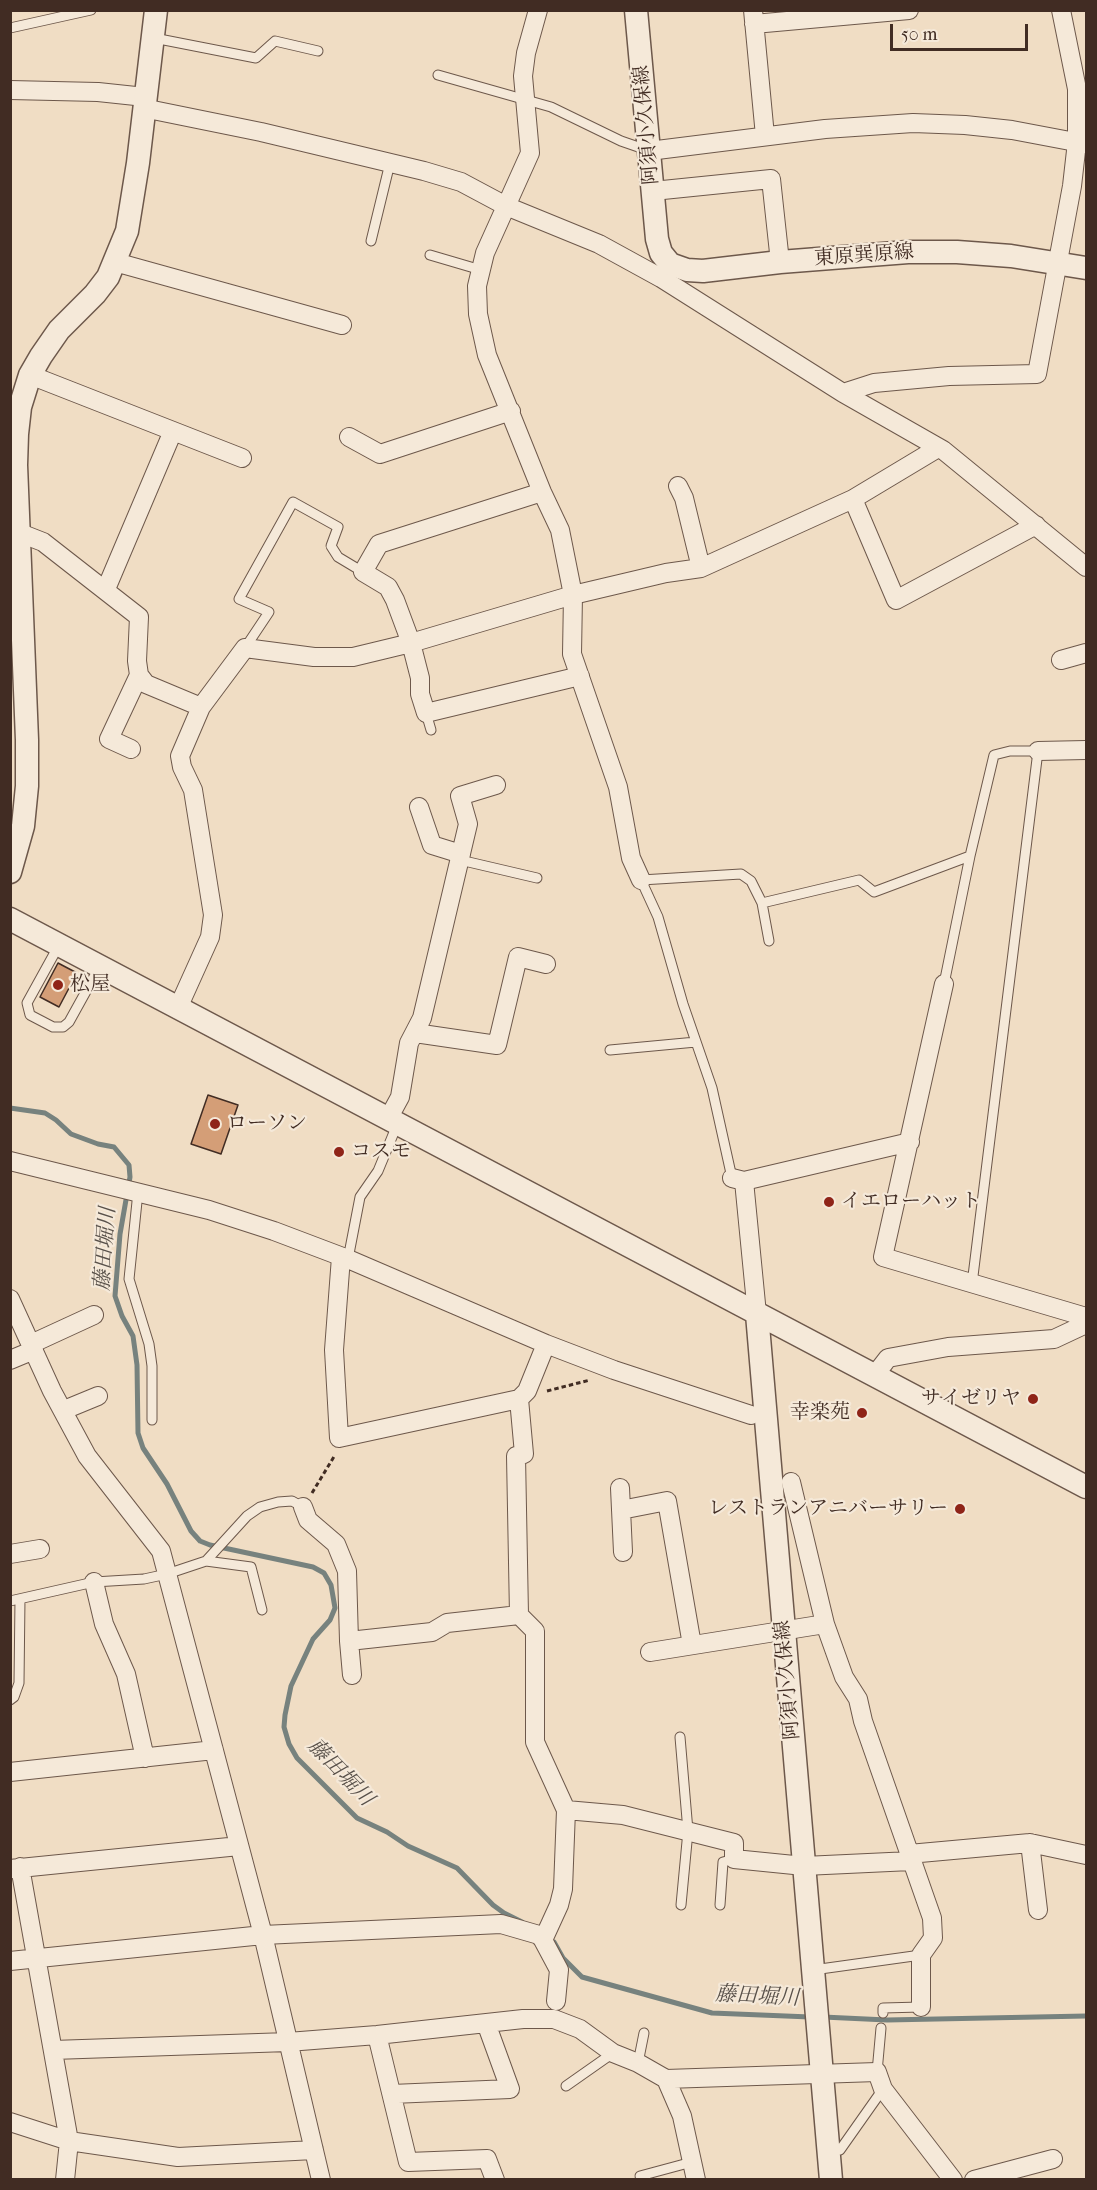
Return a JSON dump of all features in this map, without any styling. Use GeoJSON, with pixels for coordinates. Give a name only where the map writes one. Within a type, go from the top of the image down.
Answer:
{"type":"FeatureCollection","features":[{"type":"Feature","properties":{"kind":"street"},"geometry":{"type":"LineString","coordinates":[[10,872],[23,826],[27,786],[18,672],[16,606],[20,532],[14,464],[20,407],[30,375],[58,330],[108,278],[127,231],[156,10]]}},
{"type":"Feature","properties":{"kind":"street"},"geometry":{"type":"LineString","coordinates":[[538,10],[526,53],[523,76],[530,153],[485,253],[477,286],[478,314],[487,355],[542,492],[560,530],[573,595],[572,654],[618,787],[631,858],[641,880]]}},
{"type":"Feature","properties":{"kind":"street","name":"阿須小久保線"},"geometry":{"type":"LineString","coordinates":[[636,10],[657,239]]}},
{"type":"Feature","properties":{"kind":"street"},"geometry":{"type":"LineString","coordinates":[[765,136],[753,17],[909,10]]}},
{"type":"Feature","properties":{"kind":"street"},"geometry":{"type":"LineString","coordinates":[[843,393],[874,382],[949,375],[1037,374],[1082,143],[1077,89],[1061,10]]}},
{"type":"Feature","properties":{"kind":"street"},"geometry":{"type":"LineString","coordinates":[[10,90],[98,92],[461,182],[506,206],[599,244],[654,274],[843,393],[938,448],[1086,567]]}},
{"type":"Feature","properties":{"kind":"street"},"geometry":{"type":"LineString","coordinates":[[649,151],[825,129],[913,123],[1012,130],[1082,143]]}},
{"type":"Feature","properties":{"kind":"street"},"geometry":{"type":"LineString","coordinates":[[653,191],[771,179],[780,262]]}},
{"type":"Feature","properties":{"kind":"street","name":"東原巽原線"},"geometry":{"type":"LineString","coordinates":[[657,239],[661,253],[670,264],[687,270],[703,271],[780,262],[908,252],[957,252],[1059,262],[1086,268]]}},
{"type":"Feature","properties":{"kind":"street"},"geometry":{"type":"LineString","coordinates":[[116,262],[342,325]]}},
{"type":"Feature","properties":{"kind":"street"},"geometry":{"type":"LineString","coordinates":[[30,375],[242,458]]}},
{"type":"Feature","properties":{"kind":"street"},"geometry":{"type":"LineString","coordinates":[[349,437],[380,454],[511,411]]}},
{"type":"Feature","properties":{"kind":"street"},"geometry":{"type":"LineString","coordinates":[[106,589],[173,431]]}},
{"type":"Feature","properties":{"kind":"street"},"geometry":{"type":"LineString","coordinates":[[178,1008],[210,937],[213,915],[193,790],[182,767],[180,756],[201,707],[245,648],[314,657],[353,657],[411,643],[573,595],[666,573],[701,568],[853,499],[938,448]]}},
{"type":"Feature","properties":{"kind":"street"},"geometry":{"type":"LineString","coordinates":[[678,486],[684,498],[701,568]]}},
{"type":"Feature","properties":{"kind":"street"},"geometry":{"type":"LineString","coordinates":[[542,492],[379,544],[363,572],[388,588],[411,643],[420,678],[420,694],[426,713],[579,676]]}},
{"type":"Feature","properties":{"kind":"street"},"geometry":{"type":"LineString","coordinates":[[853,499],[896,600],[1036,525]]}},
{"type":"Feature","properties":{"kind":"street"},"geometry":{"type":"LineString","coordinates":[[20,532],[43,542],[139,616],[137,661],[139,675],[146,684],[201,707]]}},
{"type":"Feature","properties":{"kind":"street"},"geometry":{"type":"LineString","coordinates":[[1061,660],[1086,653]]}},
{"type":"Feature","properties":{"kind":"street"},"geometry":{"type":"LineString","coordinates":[[131,749],[110,739],[139,675]]}},
{"type":"Feature","properties":{"kind":"street"},"geometry":{"type":"LineString","coordinates":[[1038,751],[1086,750]]}},
{"type":"Feature","properties":{"kind":"street"},"geometry":{"type":"LineString","coordinates":[[393,1122],[400,1097],[409,1043],[422,1018],[468,824],[460,796],[496,785]]}},
{"type":"Feature","properties":{"kind":"street"},"geometry":{"type":"LineString","coordinates":[[419,807],[432,845],[461,857]]}},
{"type":"Feature","properties":{"kind":"street"},"geometry":{"type":"LineString","coordinates":[[10,919],[1086,1487]]}},
{"type":"Feature","properties":{"kind":"street"},"geometry":{"type":"LineString","coordinates":[[415,1033],[497,1045],[518,957],[546,964]]}},
{"type":"Feature","properties":{"kind":"street"},"geometry":{"type":"LineString","coordinates":[[944,984],[883,1257],[1086,1317]]}},
{"type":"Feature","properties":{"kind":"street"},"geometry":{"type":"LineString","coordinates":[[738,1179],[909,1142]]}},
{"type":"Feature","properties":{"kind":"street"},"geometry":{"type":"LineString","coordinates":[[10,1161],[220,1213],[274,1231],[345,1258],[546,1344],[614,1370],[751,1415]]}},
{"type":"Feature","properties":{"kind":"street","name":"阿須小久保線"},"geometry":{"type":"LineString","coordinates":[[738,1179],[757,1314],[831,2180]]}},
{"type":"Feature","properties":{"kind":"street"},"geometry":{"type":"LineString","coordinates":[[345,1258],[334,1350],[339,1438],[519,1399],[527,1390],[546,1344]]}},
{"type":"Feature","properties":{"kind":"street"},"geometry":{"type":"LineString","coordinates":[[10,1299],[52,1391],[87,1456],[161,1551],[263,1935],[321,2180]]}},
{"type":"Feature","properties":{"kind":"street"},"geometry":{"type":"LineString","coordinates":[[10,1360],[94,1315]]}},
{"type":"Feature","properties":{"kind":"street"},"geometry":{"type":"LineString","coordinates":[[874,1376],[888,1358],[948,1347],[1054,1339],[1086,1324]]}},
{"type":"Feature","properties":{"kind":"street"},"geometry":{"type":"LineString","coordinates":[[64,1410],[98,1396]]}},
{"type":"Feature","properties":{"kind":"street"},"geometry":{"type":"LineString","coordinates":[[519,1399],[524,1454],[516,1456],[519,1615],[535,1631],[535,1742],[566,1810],[563,1889],[559,1905],[546,1934],[559,1970],[556,2001]]}},
{"type":"Feature","properties":{"kind":"street"},"geometry":{"type":"LineString","coordinates":[[791,1482],[825,1624],[844,1677],[858,1699],[863,1721],[932,1918],[933,1938],[921,1955],[921,2007]]}},
{"type":"Feature","properties":{"kind":"street"},"geometry":{"type":"LineString","coordinates":[[620,1488],[623,1552]]}},
{"type":"Feature","properties":{"kind":"street"},"geometry":{"type":"LineString","coordinates":[[621,1510],[667,1501],[692,1645]]}},
{"type":"Feature","properties":{"kind":"street"},"geometry":{"type":"LineString","coordinates":[[303,1507],[308,1520],[336,1544],[347,1571],[352,1676]]}},
{"type":"Feature","properties":{"kind":"street"},"geometry":{"type":"LineString","coordinates":[[10,1554],[40,1549]]}},
{"type":"Feature","properties":{"kind":"street"},"geometry":{"type":"LineString","coordinates":[[94,1582],[104,1624],[126,1674],[145,1758]]}},
{"type":"Feature","properties":{"kind":"street"},"geometry":{"type":"LineString","coordinates":[[350,1641],[432,1632],[447,1623],[519,1615]]}},
{"type":"Feature","properties":{"kind":"street"},"geometry":{"type":"LineString","coordinates":[[650,1652],[825,1624]]}},
{"type":"Feature","properties":{"kind":"street"},"geometry":{"type":"LineString","coordinates":[[10,1772],[214,1750]]}},
{"type":"Feature","properties":{"kind":"street"},"geometry":{"type":"LineString","coordinates":[[566,1810],[622,1815],[734,1844],[734,1859],[804,1866],[910,1858],[1030,1844],[1086,1855]]}},
{"type":"Feature","properties":{"kind":"street"},"geometry":{"type":"LineString","coordinates":[[1030,1844],[1038,1910]]}},
{"type":"Feature","properties":{"kind":"street"},"geometry":{"type":"LineString","coordinates":[[65,2180],[69,2141],[36,1958],[15,1868],[239,1846]]}},
{"type":"Feature","properties":{"kind":"street"},"geometry":{"type":"LineString","coordinates":[[10,1962],[263,1935],[501,1924],[539,1935],[546,1934]]}},
{"type":"Feature","properties":{"kind":"street"},"geometry":{"type":"LineString","coordinates":[[52,2050],[288,2042],[523,2019],[554,2019],[580,2029],[613,2053],[638,2063],[666,2079],[822,2074],[880,2081],[953,2180]]}},
{"type":"Feature","properties":{"kind":"street"},"geometry":{"type":"LineString","coordinates":[[392,2094],[510,2089],[486,2023]]}},
{"type":"Feature","properties":{"kind":"street"},"geometry":{"type":"LineString","coordinates":[[377,2035],[408,2162],[487,2159],[495,2180]]}},
{"type":"Feature","properties":{"kind":"street"},"geometry":{"type":"LineString","coordinates":[[666,2079],[682,2116],[694,2171]]}},
{"type":"Feature","properties":{"kind":"street"},"geometry":{"type":"LineString","coordinates":[[10,2122],[69,2141],[178,2157],[314,2150]]}},
{"type":"Feature","properties":{"kind":"street"},"geometry":{"type":"LineString","coordinates":[[974,2180],[1053,2159]]}},
{"type":"Feature","properties":{"kind":"lane"},"geometry":{"type":"LineString","coordinates":[[10,28],[91,10]]}},
{"type":"Feature","properties":{"kind":"lane"},"geometry":{"type":"LineString","coordinates":[[152,38],[256,58],[275,41],[318,51]]}},
{"type":"Feature","properties":{"kind":"lane"},"geometry":{"type":"LineString","coordinates":[[438,75],[551,107],[621,141],[649,151]]}},
{"type":"Feature","properties":{"kind":"lane"},"geometry":{"type":"LineString","coordinates":[[371,241],[390,163]]}},
{"type":"Feature","properties":{"kind":"lane"},"geometry":{"type":"LineString","coordinates":[[430,255],[481,270]]}},
{"type":"Feature","properties":{"kind":"lane"},"geometry":{"type":"LineString","coordinates":[[245,648],[269,612],[239,599],[292,502],[338,527],[331,546],[338,557],[363,572]]}},
{"type":"Feature","properties":{"kind":"lane"},"geometry":{"type":"LineString","coordinates":[[426,713],[431,730]]}},
{"type":"Feature","properties":{"kind":"lane"},"geometry":{"type":"LineString","coordinates":[[944,984],[970,856],[994,755],[1010,751],[1038,751],[972,1284]]}},
{"type":"Feature","properties":{"kind":"lane"},"geometry":{"type":"LineString","coordinates":[[762,903],[859,880],[874,892],[970,856]]}},
{"type":"Feature","properties":{"kind":"lane"},"geometry":{"type":"LineString","coordinates":[[461,857],[537,878]]}},
{"type":"Feature","properties":{"kind":"lane"},"geometry":{"type":"LineString","coordinates":[[738,1179],[658,917],[641,880],[741,874],[751,881],[762,903],[768,941]]}},
{"type":"Feature","properties":{"kind":"lane"},"geometry":{"type":"LineString","coordinates":[[59,945],[27,1003],[30,1014],[53,1027],[63,1027],[69,1022],[100,966]]}},
{"type":"Feature","properties":{"kind":"lane"},"geometry":{"type":"LineString","coordinates":[[610,1050],[696,1042]]}},
{"type":"Feature","properties":{"kind":"lane"},"geometry":{"type":"LineString","coordinates":[[345,1258],[360,1197],[378,1171],[393,1122]]}},
{"type":"Feature","properties":{"kind":"lane"},"geometry":{"type":"LineString","coordinates":[[131,1190],[129,1279],[149,1344],[152,1366],[152,1420]]}},
{"type":"Feature","properties":{"kind":"lane"},"geometry":{"type":"LineString","coordinates":[[206,1561],[246,1516],[260,1507],[292,1501],[303,1507]]}},
{"type":"Feature","properties":{"kind":"lane"},"geometry":{"type":"LineString","coordinates":[[10,1701],[14,1698],[19,1683],[15,1600],[94,1582],[144,1579],[206,1561],[251,1567],[262,1610]]}},
{"type":"Feature","properties":{"kind":"lane"},"geometry":{"type":"LineString","coordinates":[[680,1737],[688,1831],[681,1905]]}},
{"type":"Feature","properties":{"kind":"lane"},"geometry":{"type":"LineString","coordinates":[[720,1905],[723,1862],[734,1859]]}},
{"type":"Feature","properties":{"kind":"lane"},"geometry":{"type":"LineString","coordinates":[[813,1970],[921,1955]]}},
{"type":"Feature","properties":{"kind":"lane"},"geometry":{"type":"LineString","coordinates":[[883,2013],[883,2008],[921,2007]]}},
{"type":"Feature","properties":{"kind":"lane"},"geometry":{"type":"LineString","coordinates":[[840,2150],[880,2081],[881,2028]]}},
{"type":"Feature","properties":{"kind":"lane"},"geometry":{"type":"LineString","coordinates":[[638,2063],[644,2033]]}},
{"type":"Feature","properties":{"kind":"lane"},"geometry":{"type":"LineString","coordinates":[[566,2086],[613,2053]]}},
{"type":"Feature","properties":{"kind":"lane"},"geometry":{"type":"LineString","coordinates":[[640,2176],[694,2171]]}},
{"type":"Feature","properties":{"kind":"path"},"geometry":{"type":"LineString","coordinates":[[519,1399],[592,1380],[614,1370]]}},
{"type":"Feature","properties":{"kind":"path"},"geometry":{"type":"LineString","coordinates":[[303,1507],[334,1459],[339,1438]]}},
{"type":"Feature","properties":{"kind":"building","name":"松屋"},"geometry":{"type":"Polygon","coordinates":[[[58,963],[77,973],[59,1007],[40,997],[58,963]]]}},
{"type":"Feature","properties":{"kind":"building","name":"ローソン"},"geometry":{"type":"Polygon","coordinates":[[[208,1095],[238,1105],[221,1154],[191,1144],[208,1095]]]}},
{"type":"Feature","properties":{"kind":"waterway","name":"藤田堀川"},"geometry":{"type":"LineString","coordinates":[[10,1108],[45,1113],[71,1134],[114,1147],[129,1165],[130,1177],[120,1234],[115,1296],[122,1316],[133,1336],[137,1365],[138,1433],[143,1448],[167,1484],[191,1531],[200,1541],[210,1545],[313,1567],[324,1573],[331,1585],[335,1608],[330,1620],[313,1639],[291,1686],[285,1715],[284,1727],[289,1744],[297,1758],[357,1818],[387,1832],[408,1846],[457,1868],[493,1905],[522,1922]]}},
{"type":"Feature","properties":{"kind":"waterway","name":"藤田堀川"},"geometry":{"type":"LineString","coordinates":[[554,1942],[563,1958],[582,1977],[712,2013],[810,2017]]}},
{"type":"Feature","properties":{"kind":"waterway","name":"藤田堀川"},"geometry":{"type":"LineString","coordinates":[[823,2017],[887,2020],[1086,2016]]}},
{"type":"Feature","properties":{"kind":"place","name":"松屋"},"geometry":{"type":"Point","coordinates":[58,985]}},
{"type":"Feature","properties":{"kind":"place","name":"ローソン"},"geometry":{"type":"Point","coordinates":[215,1124]}},
{"type":"Feature","properties":{"kind":"place","name":"コスモ"},"geometry":{"type":"Point","coordinates":[339,1152]}},
{"type":"Feature","properties":{"kind":"place","name":"イエローハット"},"geometry":{"type":"Point","coordinates":[829,1202]}},
{"type":"Feature","properties":{"kind":"place","name":"サイゼリヤ"},"geometry":{"type":"Point","coordinates":[1033,1399]}},
{"type":"Feature","properties":{"kind":"place","name":"幸楽苑"},"geometry":{"type":"Point","coordinates":[862,1413]}},
{"type":"Feature","properties":{"kind":"place","name":"レストランアニバーサリー"},"geometry":{"type":"Point","coordinates":[960,1509]}}]}
